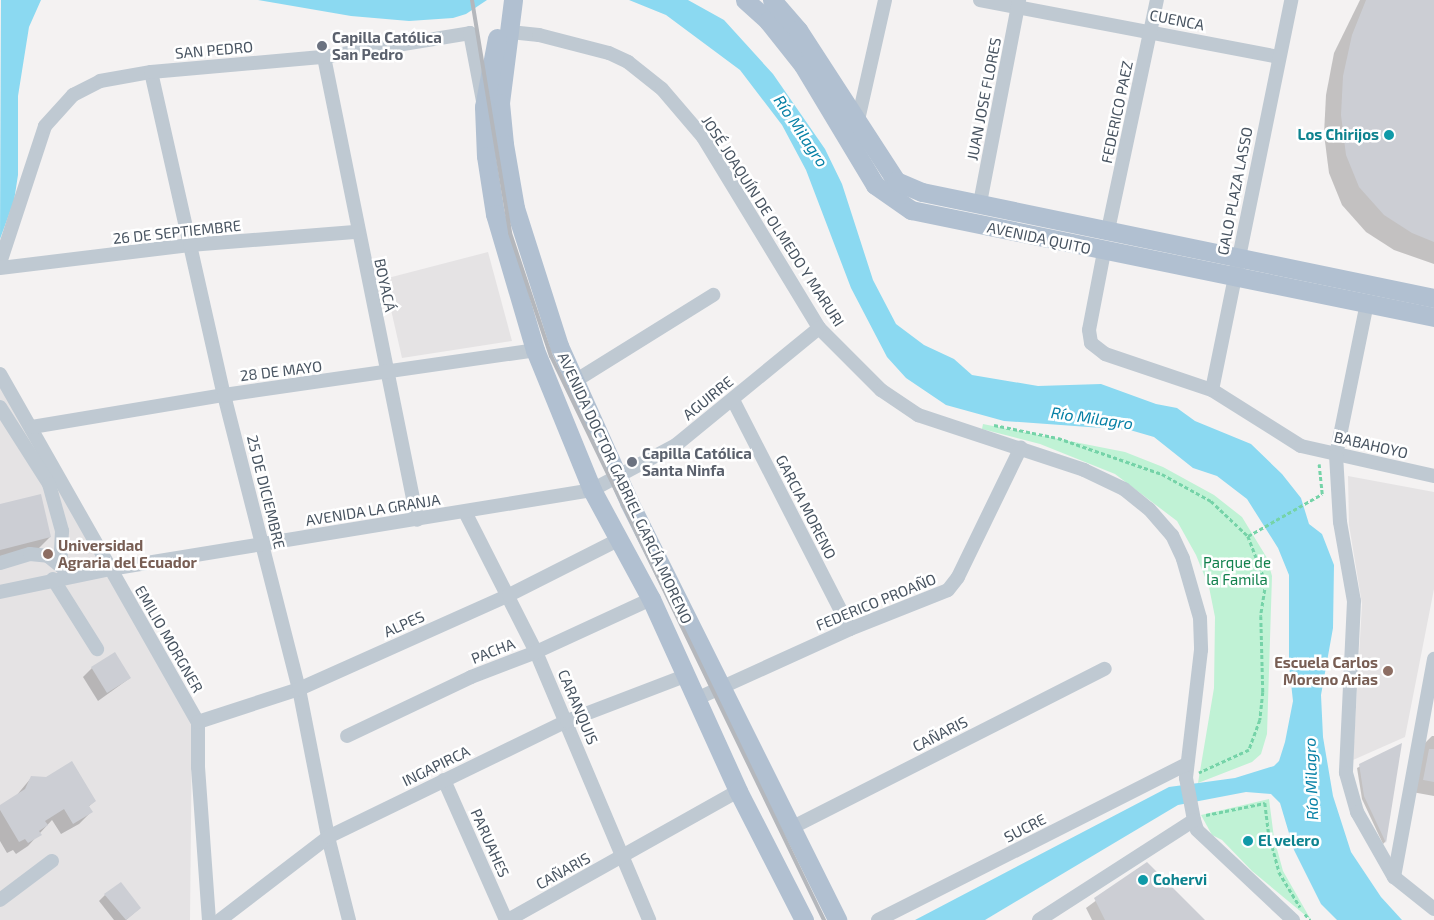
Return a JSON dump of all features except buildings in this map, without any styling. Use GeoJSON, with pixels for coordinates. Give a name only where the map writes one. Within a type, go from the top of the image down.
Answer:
{"type":"FeatureCollection","features":[{"type":"Feature","properties":{"kind":"main road","name":"AVENIDA QUITO"},"geometry":{"type":"LineString","coordinates":[[745,0],[784,40],[826,100],[875,185],[898,204],[924,214],[1104,252],[1434,317]]}},
{"type":"Feature","properties":{"kind":"main road","name":"AVENIDA QUITO"},"geometry":{"type":"LineString","coordinates":[[772,0],[798,30],[896,181],[922,192],[1238,259],[1434,298]]}},
{"type":"Feature","properties":{"kind":"main road","name":"AVENIDA DOCTOR GABRIEL GARCÍA MORENO"},"geometry":{"type":"LineString","coordinates":[[507,6],[510,32],[500,103],[515,208],[559,346],[614,481],[720,688],[789,829],[837,920]]}},
{"type":"Feature","properties":{"kind":"main road","name":"AVENIDA DOCTOR GABRIEL GARCÍA MORENO"},"geometry":{"type":"LineString","coordinates":[[507,6],[484,107],[486,156],[495,214],[535,350],[592,490],[651,599],[738,791],[804,920]]}},
{"type":"Feature","properties":{"kind":"street"},"geometry":{"type":"LineString","coordinates":[[858,120],[885,0]]}},
{"type":"Feature","properties":{"kind":"street","name":"CUENCA"},"geometry":{"type":"LineString","coordinates":[[980,0],[1019,4],[1278,57]]}},
{"type":"Feature","properties":{"kind":"street","name":"FEDERICO PAEZ"},"geometry":{"type":"LineString","coordinates":[[1108,230],[1157,0]]}},
{"type":"Feature","properties":{"kind":"street","name":"GALO PLAZA LASSO"},"geometry":{"type":"LineString","coordinates":[[1212,390],[1291,0]]}},
{"type":"Feature","properties":{"kind":"street","name":"JUAN JOSE FLORES"},"geometry":{"type":"LineString","coordinates":[[980,203],[1019,4]]}},
{"type":"Feature","properties":{"kind":"street","name":"JOSÉ JOAQUÍN DE OLMEDO Y MARURI"},"geometry":{"type":"LineString","coordinates":[[510,32],[559,39],[609,53],[628,62],[662,89],[703,137],[819,328],[880,390],[918,414],[1021,447],[1084,470],[1124,489],[1149,509],[1172,535],[1183,559],[1200,618],[1201,650],[1187,764],[1187,782],[1198,830],[1293,920]]}},
{"type":"Feature","properties":{"kind":"street","name":"SAN PEDRO"},"geometry":{"type":"LineString","coordinates":[[0,263],[45,126],[72,95],[93,84],[151,72],[324,57],[470,33],[484,107]]}},
{"type":"Feature","properties":{"kind":"street","name":"BOYACÁ"},"geometry":{"type":"LineString","coordinates":[[324,57],[357,232],[417,520]]}},
{"type":"Feature","properties":{"kind":"street","name":"25 DE DICIEMBRE"},"geometry":{"type":"LineString","coordinates":[[151,72],[224,395],[299,689],[328,837],[349,920]]}},
{"type":"Feature","properties":{"kind":"street","name":"26 DE SEPTIEMBRE"},"geometry":{"type":"LineString","coordinates":[[0,268],[190,245],[357,232]]}},
{"type":"Feature","properties":{"kind":"street","name":"BABAHOYO"},"geometry":{"type":"LineString","coordinates":[[1104,252],[1089,330],[1091,343],[1105,354],[1212,390],[1301,446],[1434,476]]}},
{"type":"Feature","properties":{"kind":"street"},"geometry":{"type":"LineString","coordinates":[[575,382],[713,295]]}},
{"type":"Feature","properties":{"kind":"street"},"geometry":{"type":"LineString","coordinates":[[1366,303],[1336,455],[1340,522],[1354,600],[1346,772],[1357,812],[1394,877],[1434,909]]}},
{"type":"Feature","properties":{"kind":"street","name":"AGUIRRE"},"geometry":{"type":"LineString","coordinates":[[614,481],[676,445],[819,328]]}},
{"type":"Feature","properties":{"kind":"street","name":"28 DE MAYO"},"geometry":{"type":"LineString","coordinates":[[32,427],[224,395],[388,374],[535,350]]}},
{"type":"Feature","properties":{"kind":"street","name":"EMILIO MORGNER"},"geometry":{"type":"LineString","coordinates":[[0,374],[32,427],[110,569],[198,722],[198,767],[209,920]]}},
{"type":"Feature","properties":{"kind":"street","name":"GARCIA MORENO"},"geometry":{"type":"LineString","coordinates":[[733,400],[850,629]]}},
{"type":"Feature","properties":{"kind":"street"},"geometry":{"type":"LineString","coordinates":[[0,407],[49,484],[62,531],[60,564]]}},
{"type":"Feature","properties":{"kind":"street","name":"FEDERICO PROAÑO"},"geometry":{"type":"LineString","coordinates":[[696,698],[850,629],[948,590],[958,577],[1021,447]]}},
{"type":"Feature","properties":{"kind":"street","name":"AVENIDA LA GRANJA"},"geometry":{"type":"LineString","coordinates":[[0,592],[110,569],[592,490],[614,481]]}},
{"type":"Feature","properties":{"kind":"street","name":"CARANQUIS"},"geometry":{"type":"LineString","coordinates":[[465,512],[509,595],[567,721],[648,920]]}},
{"type":"Feature","properties":{"kind":"street","name":"ALPES"},"geometry":{"type":"LineString","coordinates":[[198,722],[299,689],[509,595],[618,540]]}},
{"type":"Feature","properties":{"kind":"street"},"geometry":{"type":"LineString","coordinates":[[0,563],[30,554],[48,556],[60,564],[71,576]]}},
{"type":"Feature","properties":{"kind":"street"},"geometry":{"type":"LineString","coordinates":[[52,580],[97,649]]}},
{"type":"Feature","properties":{"kind":"street","name":"PACHA"},"geometry":{"type":"LineString","coordinates":[[347,736],[471,677],[536,652],[651,599]]}},
{"type":"Feature","properties":{"kind":"street"},"geometry":{"type":"LineString","coordinates":[[1394,877],[1434,659]]}},
{"type":"Feature","properties":{"kind":"street","name":"CAÑARIS"},"geometry":{"type":"LineString","coordinates":[[789,829],[1105,668]]}},
{"type":"Feature","properties":{"kind":"street","name":"INGAPIRCA"},"geometry":{"type":"LineString","coordinates":[[220,920],[328,837],[567,721],[685,676]]}},
{"type":"Feature","properties":{"kind":"street","name":"SUCRE"},"geometry":{"type":"LineString","coordinates":[[878,920],[1187,764]]}},
{"type":"Feature","properties":{"kind":"street","name":"PARUAHES"},"geometry":{"type":"LineString","coordinates":[[444,780],[507,920]]}},
{"type":"Feature","properties":{"kind":"street","name":"CAÑARIS"},"geometry":{"type":"LineString","coordinates":[[507,920],[738,791]]}},
{"type":"Feature","properties":{"kind":"street"},"geometry":{"type":"LineString","coordinates":[[1038,920],[1196,817]]}},
{"type":"Feature","properties":{"kind":"street"},"geometry":{"type":"LineString","coordinates":[[0,900],[52,861]]}},
{"type":"Feature","properties":{"kind":"path"},"geometry":{"type":"LineString","coordinates":[[1248,536],[1322,494],[1318,478],[1319,450]]}},
{"type":"Feature","properties":{"kind":"path"},"geometry":{"type":"LineString","coordinates":[[1196,817],[1265,803],[1279,872],[1310,920]]}},
{"type":"Feature","properties":{"kind":"shaded area"},"geometry":{"type":"Polygon","coordinates":[[[488,252],[512,341],[402,358],[384,279],[488,252]]]}},
{"type":"Feature","properties":{"kind":"shaded area","name":"Universidad Agraria del Ecuador"},"geometry":{"type":"Polygon","coordinates":[[[0,385],[192,724],[190,920],[0,920],[0,385]]]}},
{"type":"Feature","properties":{"kind":"shaded area","name":"Escuela Carlos Moreno Arias"},"geometry":{"type":"Polygon","coordinates":[[[1348,476],[1434,492],[1434,589],[1405,737],[1353,760],[1362,604],[1349,525],[1348,476]]]}},
{"type":"Feature","properties":{"kind":"green space","name":"Parque de la Famila"},"geometry":{"type":"Polygon","coordinates":[[[983,424],[1125,452],[1163,467],[1214,495],[1242,517],[1267,558],[1272,576],[1267,734],[1261,754],[1252,762],[1198,783],[1214,688],[1215,617],[1209,587],[1196,555],[1177,521],[1115,474],[1040,444],[982,429],[983,424]]]}},
{"type":"Feature","properties":{"kind":"green space"},"geometry":{"type":"Polygon","coordinates":[[[1269,799],[1274,838],[1283,871],[1311,920],[1252,871],[1222,840],[1212,835],[1201,815],[1269,799]]]}},
{"type":"Feature","properties":{"kind":"water"},"geometry":{"type":"Polygon","coordinates":[[[1,0],[41,0],[29,27],[18,96],[18,175],[14,201],[0,239],[1,0]]]}},
{"type":"Feature","properties":{"kind":"water"},"geometry":{"type":"Polygon","coordinates":[[[258,0],[487,0],[466,14],[453,18],[409,21],[351,16],[258,0]]]}},
{"type":"Feature","properties":{"kind":"water","name":"Río Milagro"},"geometry":{"type":"Polygon","coordinates":[[[629,0],[688,0],[724,20],[773,74],[825,149],[842,184],[873,280],[896,324],[924,345],[954,359],[972,375],[1038,386],[1101,384],[1156,404],[1177,408],[1195,421],[1251,444],[1282,474],[1301,498],[1309,524],[1322,534],[1334,565],[1333,628],[1321,695],[1323,737],[1333,796],[1351,852],[1381,897],[1402,920],[1337,920],[1321,904],[1294,850],[1280,803],[1271,794],[1246,792],[1178,805],[985,920],[915,920],[1169,787],[1235,778],[1274,766],[1279,761],[1285,742],[1293,701],[1289,665],[1289,575],[1278,548],[1247,499],[1217,476],[1193,468],[1154,437],[1130,430],[1004,421],[946,405],[906,378],[887,357],[851,288],[806,170],[782,125],[740,70],[666,15],[629,0]]]}},
{"type":"Feature","properties":{"kind":"railway"},"geometry":{"type":"LineString","coordinates":[[472,0],[510,233],[551,356],[824,920]]}},
{"type":"Feature","properties":{"kind":"place","name":"Capilla Católica San Pedro"},"geometry":{"type":"Point","coordinates":[322,46]}},
{"type":"Feature","properties":{"kind":"place","name":"Los Chirijos"},"geometry":{"type":"Point","coordinates":[1389,135]}},
{"type":"Feature","properties":{"kind":"place","name":"Capilla Católica Santa Ninfa"},"geometry":{"type":"Point","coordinates":[632,462]}},
{"type":"Feature","properties":{"kind":"place","name":"Universidad Agraria del Ecuador"},"geometry":{"type":"Point","coordinates":[48,554]}},
{"type":"Feature","properties":{"kind":"place","name":"Escuela Carlos Moreno Arias"},"geometry":{"type":"Point","coordinates":[1388,671]}},
{"type":"Feature","properties":{"kind":"place","name":"El velero"},"geometry":{"type":"Point","coordinates":[1248,841]}},
{"type":"Feature","properties":{"kind":"place","name":"Cohervi"},"geometry":{"type":"Point","coordinates":[1143,880]}}]}
